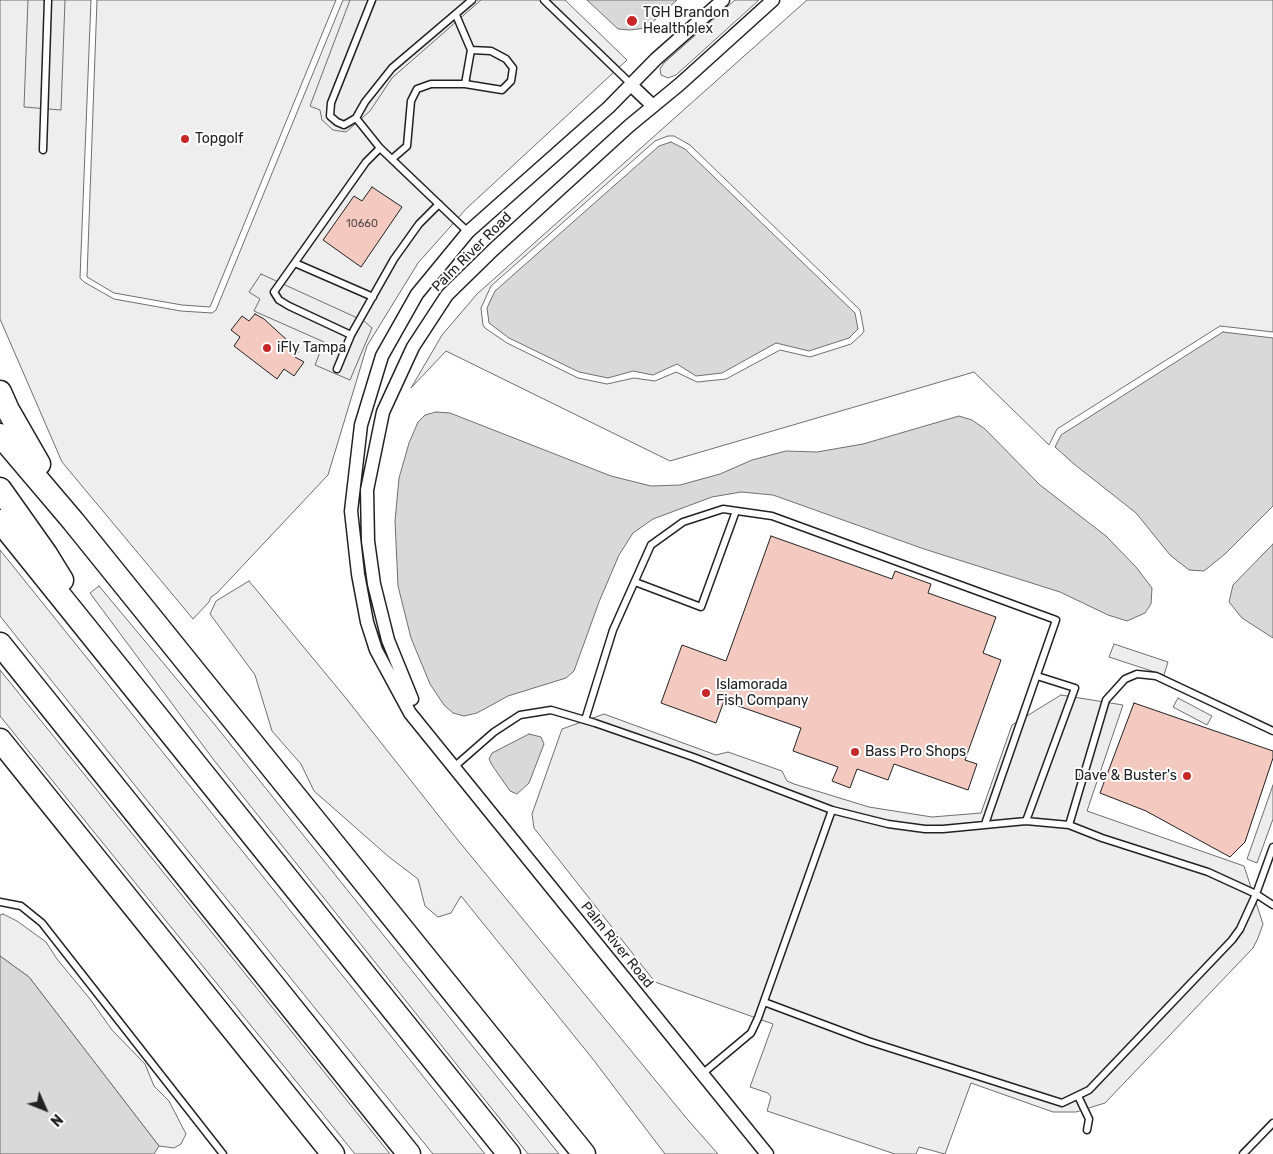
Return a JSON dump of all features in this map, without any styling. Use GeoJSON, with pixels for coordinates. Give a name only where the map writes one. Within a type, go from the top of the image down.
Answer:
{"type":"FeatureCollection","features":[{"type":"Feature","properties":{"kind":"highway"},"geometry":{"type":"LineString","coordinates":[[0,392],[23,438],[73,520]]}},
{"type":"Feature","properties":{"kind":"highway"},"geometry":{"type":"LineString","coordinates":[[0,435],[73,520],[584,1154]]}},
{"type":"Feature","properties":{"kind":"highway"},"geometry":{"type":"LineString","coordinates":[[0,489],[46,554],[74,599],[96,642]]}},
{"type":"Feature","properties":{"kind":"highway"},"geometry":{"type":"LineString","coordinates":[[0,522],[509,1154]]}},
{"type":"Feature","properties":{"kind":"highway"},"geometry":{"type":"LineString","coordinates":[[0,644],[409,1154]]}},
{"type":"Feature","properties":{"kind":"highway"},"geometry":{"type":"LineString","coordinates":[[0,740],[334,1154]]}},
{"type":"Feature","properties":{"kind":"street","name":"Palm River Road"},"geometry":{"type":"LineString","coordinates":[[723,0],[656,59],[609,107],[468,232],[417,294],[382,356],[361,425],[351,511],[358,574],[367,622],[376,650],[410,713],[766,1154]]}},
{"type":"Feature","properties":{"kind":"street","name":"Palm River Road"},"geometry":{"type":"LineString","coordinates":[[445,755],[408,693],[388,640],[374,584],[368,541],[367,490],[383,412],[412,347],[448,295],[493,250],[629,126],[773,0]]}},
{"type":"Feature","properties":{"kind":"street"},"geometry":{"type":"LineString","coordinates":[[632,84],[653,106]]}},
{"type":"Feature","properties":{"kind":"lane"},"geometry":{"type":"LineString","coordinates":[[43,150],[48,0]]}},
{"type":"Feature","properties":{"kind":"lane"},"geometry":{"type":"LineString","coordinates":[[372,0],[331,104],[330,116],[344,125],[356,118],[364,102],[392,68],[472,0]]}},
{"type":"Feature","properties":{"kind":"lane"},"geometry":{"type":"LineString","coordinates":[[544,0],[632,84]]}},
{"type":"Feature","properties":{"kind":"lane"},"geometry":{"type":"LineString","coordinates":[[456,15],[471,50],[465,84]]}},
{"type":"Feature","properties":{"kind":"lane"},"geometry":{"type":"LineString","coordinates":[[392,159],[407,146],[411,101],[417,89],[431,84],[465,84],[502,90],[511,81],[513,68],[506,59],[490,51],[471,50]]}},
{"type":"Feature","properties":{"kind":"lane"},"geometry":{"type":"LineString","coordinates":[[356,118],[380,148],[468,232]]}},
{"type":"Feature","properties":{"kind":"lane"},"geometry":{"type":"LineString","coordinates":[[351,335],[279,300],[274,292],[366,162],[380,148]]}},
{"type":"Feature","properties":{"kind":"lane"},"geometry":{"type":"LineString","coordinates":[[337,370],[351,335],[394,259],[419,224],[439,204]]}},
{"type":"Feature","properties":{"kind":"lane"},"geometry":{"type":"LineString","coordinates":[[295,263],[373,297]]}},
{"type":"Feature","properties":{"kind":"lane"},"geometry":{"type":"LineString","coordinates":[[585,720],[613,630],[651,545],[683,522],[723,509],[772,516],[1056,620],[985,824]]}},
{"type":"Feature","properties":{"kind":"lane"},"geometry":{"type":"LineString","coordinates":[[635,582],[700,607],[736,511]]}},
{"type":"Feature","properties":{"kind":"lane"},"geometry":{"type":"LineString","coordinates":[[1069,825],[1106,700],[1125,680],[1137,674],[1156,676],[1273,731]]}},
{"type":"Feature","properties":{"kind":"lane"},"geometry":{"type":"LineString","coordinates":[[1026,821],[1075,688],[1037,676]]}},
{"type":"Feature","properties":{"kind":"lane"},"geometry":{"type":"LineString","coordinates":[[454,766],[494,732],[520,715],[552,710],[721,767],[832,810],[888,824],[925,829],[1026,821],[1069,825],[1102,838],[1208,872],[1256,894],[1273,905]]}},
{"type":"Feature","properties":{"kind":"lane"},"geometry":{"type":"LineString","coordinates":[[702,1074],[751,1033],[764,1002],[832,810]]}},
{"type":"Feature","properties":{"kind":"lane"},"geometry":{"type":"LineString","coordinates":[[764,1002],[868,1041],[1062,1103],[1089,1090],[1232,940],[1240,929],[1256,894],[1273,847]]}},
{"type":"Feature","properties":{"kind":"lane"},"geometry":{"type":"LineString","coordinates":[[0,902],[21,906],[42,923],[223,1154]]}},
{"type":"Feature","properties":{"kind":"lane"},"geometry":{"type":"LineString","coordinates":[[1078,1096],[1089,1119],[1087,1130]]}},
{"type":"Feature","properties":{"kind":"lane"},"geometry":{"type":"LineString","coordinates":[[1243,1154],[1273,1123]]}},
{"type":"Feature","properties":{"kind":"shaded area"},"geometry":{"type":"Polygon","coordinates":[[[0,0],[91,0],[80,278],[114,299],[181,311],[212,313],[216,310],[343,0],[565,0],[627,60],[466,209],[418,263],[367,346],[328,475],[217,593],[211,597],[209,602],[193,619],[62,462],[0,319],[0,0]]]}},
{"type":"Feature","properties":{"kind":"shaded area"},"geometry":{"type":"Polygon","coordinates":[[[28,0],[65,0],[61,110],[24,107],[28,0]]]}},
{"type":"Feature","properties":{"kind":"shaded area","name":"Topgolf"},"geometry":{"type":"Polygon","coordinates":[[[97,0],[336,0],[210,307],[182,305],[114,293],[87,277],[97,0]]]}},
{"type":"Feature","properties":{"kind":"shaded area"},"geometry":{"type":"Polygon","coordinates":[[[350,0],[481,0],[392,78],[370,111],[346,132],[333,130],[322,120],[320,110],[310,106],[350,0]]]}},
{"type":"Feature","properties":{"kind":"shaded area"},"geometry":{"type":"Polygon","coordinates":[[[587,0],[677,0],[646,28],[630,30],[618,29],[587,0]]]}},
{"type":"Feature","properties":{"kind":"shaded area"},"geometry":{"type":"Polygon","coordinates":[[[735,0],[759,0],[676,75],[668,78],[661,75],[660,69],[664,63],[735,0]]]}},
{"type":"Feature","properties":{"kind":"shaded area"},"geometry":{"type":"Polygon","coordinates":[[[807,0],[1273,0],[1273,332],[1220,326],[1057,429],[1049,445],[974,372],[670,461],[446,351],[411,388],[442,335],[477,294],[807,0]],[[668,136],[655,141],[491,286],[481,308],[485,328],[507,343],[578,378],[607,384],[634,378],[655,381],[676,372],[697,382],[726,379],[780,350],[810,357],[851,344],[864,331],[860,310],[690,145],[674,136],[668,136]]]}},
{"type":"Feature","properties":{"kind":"shaded area"},"geometry":{"type":"Polygon","coordinates":[[[671,142],[685,149],[855,313],[858,329],[849,338],[809,351],[776,343],[722,373],[696,376],[677,364],[653,375],[633,371],[608,378],[579,372],[509,338],[489,323],[487,308],[495,291],[659,146],[671,142]]]}},
{"type":"Feature","properties":{"kind":"shaded area"},"geometry":{"type":"Polygon","coordinates":[[[261,274],[364,321],[372,328],[350,380],[315,365],[324,342],[254,311],[260,299],[249,292],[261,274]]]}},
{"type":"Feature","properties":{"kind":"shaded area"},"geometry":{"type":"Polygon","coordinates":[[[1223,332],[1273,338],[1273,506],[1225,554],[1204,571],[1189,570],[1170,555],[1136,513],[1055,447],[1061,435],[1223,332]]]}},
{"type":"Feature","properties":{"kind":"shaded area"},"geometry":{"type":"Polygon","coordinates":[[[436,412],[450,413],[611,476],[651,486],[680,485],[720,474],[752,460],[786,451],[817,452],[863,444],[959,416],[972,420],[985,429],[1040,485],[1106,536],[1136,567],[1152,588],[1151,604],[1145,613],[1127,621],[1108,615],[1060,592],[924,549],[773,495],[741,492],[712,497],[653,519],[633,533],[619,555],[599,602],[574,671],[566,678],[508,696],[477,713],[464,716],[453,713],[444,705],[430,684],[411,638],[398,586],[395,521],[399,478],[409,443],[418,422],[425,415],[436,412]]]}},
{"type":"Feature","properties":{"kind":"shaded area"},"geometry":{"type":"Polygon","coordinates":[[[1273,544],[1273,638],[1242,618],[1229,602],[1233,585],[1273,544]]]}},
{"type":"Feature","properties":{"kind":"shaded area"},"geometry":{"type":"Polygon","coordinates":[[[0,550],[485,1154],[433,1154],[149,803],[0,616],[0,550]]]}},
{"type":"Feature","properties":{"kind":"shaded area"},"geometry":{"type":"Polygon","coordinates":[[[249,581],[345,697],[457,839],[718,1154],[665,1154],[592,1058],[461,896],[451,913],[438,917],[425,906],[418,879],[389,857],[314,791],[301,764],[272,731],[255,675],[210,614],[216,601],[249,581]]]}},
{"type":"Feature","properties":{"kind":"shaded area"},"geometry":{"type":"Polygon","coordinates":[[[99,586],[215,725],[559,1154],[528,1154],[213,759],[90,593],[99,586]]]}},
{"type":"Feature","properties":{"kind":"shaded area"},"geometry":{"type":"Polygon","coordinates":[[[1114,644],[1168,662],[1164,675],[1109,657],[1114,644]]]}},
{"type":"Feature","properties":{"kind":"shaded area"},"geometry":{"type":"Polygon","coordinates":[[[0,670],[390,1154],[355,1154],[0,716],[0,670]]]}},
{"type":"Feature","properties":{"kind":"shaded area"},"geometry":{"type":"Polygon","coordinates":[[[1061,695],[1123,705],[1087,811],[1244,866],[1263,924],[1253,948],[1105,1103],[1076,1112],[1053,1112],[971,1083],[945,1154],[919,1147],[916,1154],[895,1154],[767,1111],[771,1097],[768,1093],[750,1087],[773,1024],[655,982],[534,828],[532,814],[562,729],[604,714],[716,755],[728,752],[782,771],[787,781],[794,784],[869,807],[932,817],[981,813],[1012,725],[1061,695]]]}},
{"type":"Feature","properties":{"kind":"shaded area"},"geometry":{"type":"Polygon","coordinates":[[[1178,698],[1212,716],[1207,725],[1173,707],[1178,698]]]}},
{"type":"Feature","properties":{"kind":"shaded area"},"geometry":{"type":"Polygon","coordinates":[[[529,734],[541,737],[544,744],[529,783],[517,794],[510,791],[489,759],[492,753],[529,734]]]}},
{"type":"Feature","properties":{"kind":"shaded area"},"geometry":{"type":"Polygon","coordinates":[[[1273,785],[1273,819],[1257,863],[1247,859],[1273,785]]]}},
{"type":"Feature","properties":{"kind":"shaded area"},"geometry":{"type":"Polygon","coordinates":[[[3,914],[17,921],[46,942],[112,1030],[145,1064],[154,1086],[169,1101],[186,1134],[181,1144],[174,1148],[159,1146],[29,977],[0,956],[0,915],[3,914]]]}},
{"type":"Feature","properties":{"kind":"shaded area"},"geometry":{"type":"Polygon","coordinates":[[[0,956],[29,977],[159,1146],[154,1154],[0,1154],[0,956]]]}},
{"type":"Feature","properties":{"kind":"building"},"geometry":{"type":"Polygon","coordinates":[[[372,187],[402,207],[361,267],[323,240],[354,196],[362,201],[372,187]]]}},
{"type":"Feature","properties":{"kind":"building","name":"iFly Tampa"},"geometry":{"type":"Polygon","coordinates":[[[255,314],[264,319],[299,351],[295,357],[304,362],[294,376],[284,369],[277,379],[234,346],[240,337],[231,330],[242,316],[249,321],[255,314]]]}},
{"type":"Feature","properties":{"kind":"building"},"geometry":{"type":"Polygon","coordinates":[[[771,536],[892,579],[895,571],[931,584],[928,593],[996,617],[983,653],[1001,660],[965,760],[977,764],[968,790],[894,764],[888,780],[857,769],[850,788],[832,781],[838,767],[793,751],[801,728],[724,701],[716,723],[661,703],[682,645],[726,661],[771,536]]]}},
{"type":"Feature","properties":{"kind":"building","name":"Dave & Buster's"},"geometry":{"type":"Polygon","coordinates":[[[1134,703],[1273,751],[1273,758],[1245,842],[1230,857],[1146,811],[1100,793],[1134,703]]]}},
{"type":"Feature","properties":{"kind":"place","name":"TGH Brandon Healthplex"},"geometry":{"type":"Point","coordinates":[632,21]}},
{"type":"Feature","properties":{"kind":"place","name":"Topgolf"},"geometry":{"type":"Point","coordinates":[185,139]}},
{"type":"Feature","properties":{"kind":"place","name":"iFly Tampa"},"geometry":{"type":"Point","coordinates":[267,348]}},
{"type":"Feature","properties":{"kind":"place","name":"Islamorada Fish Company"},"geometry":{"type":"Point","coordinates":[706,693]}},
{"type":"Feature","properties":{"kind":"place","name":"Bass Pro Shops"},"geometry":{"type":"Point","coordinates":[855,752]}},
{"type":"Feature","properties":{"kind":"place","name":"Dave & Buster's"},"geometry":{"type":"Point","coordinates":[1187,776]}}]}
